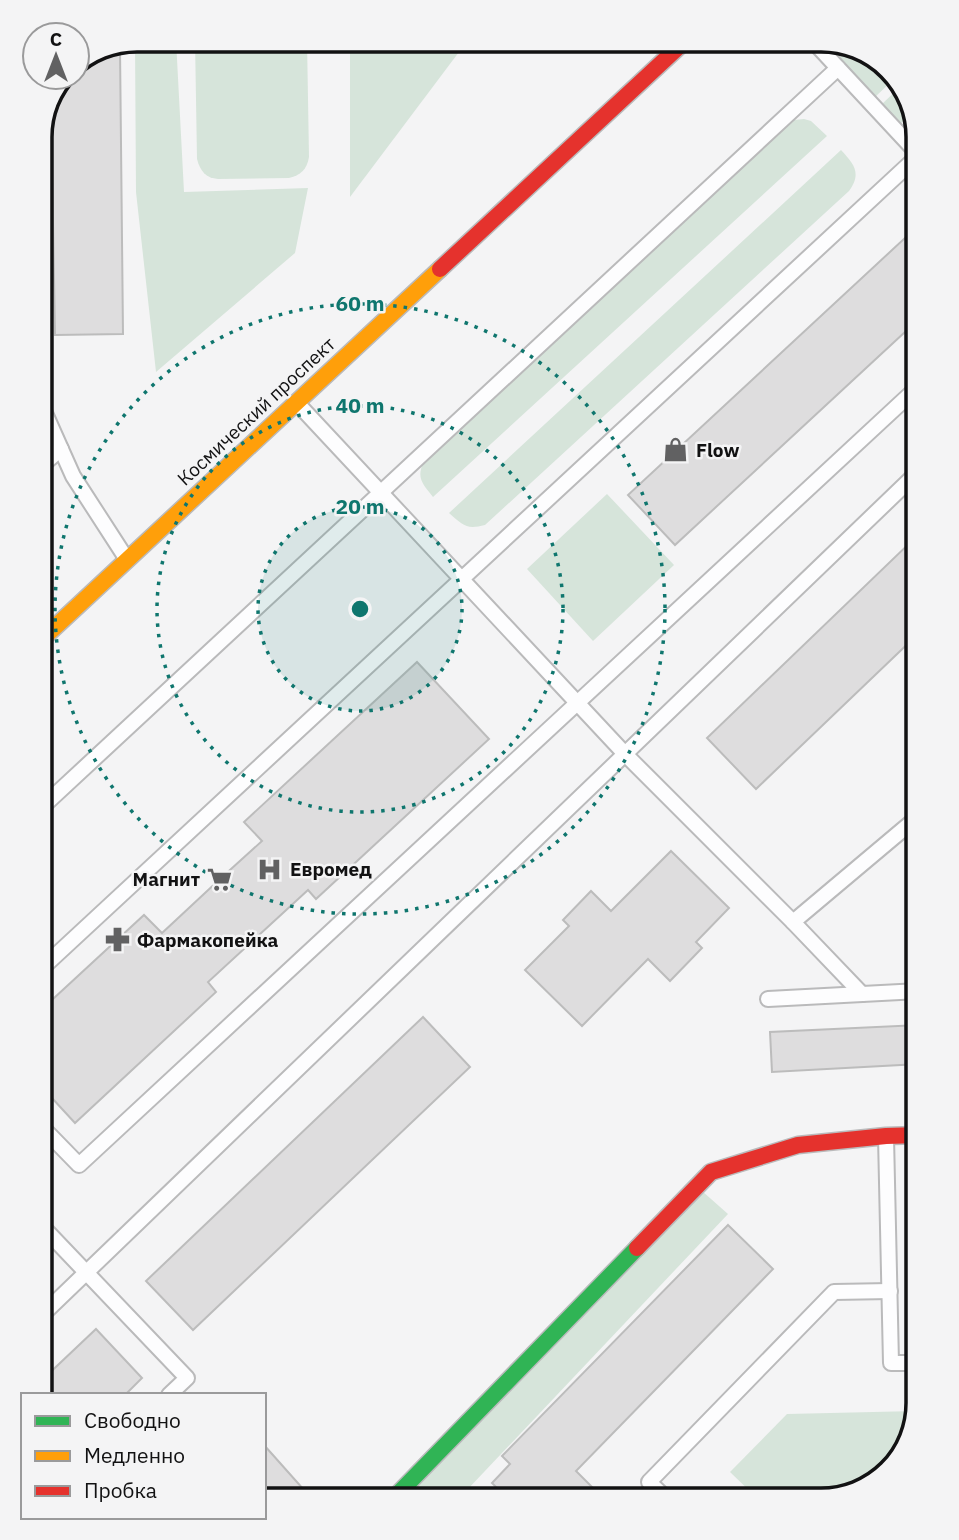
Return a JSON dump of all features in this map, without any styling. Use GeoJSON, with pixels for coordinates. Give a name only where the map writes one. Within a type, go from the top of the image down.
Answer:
{"type":"FeatureCollection","features":[{"type":"Feature","properties":{"kind":"main road","name":"Космический проспект"},"geometry":{"type":"LineString","coordinates":[[53,629],[672,53]]}},
{"type":"Feature","properties":{"kind":"main road"},"geometry":{"type":"LineString","coordinates":[[404,1487],[711,1172],[799,1145],[906,1135]]}},
{"type":"Feature","properties":{"kind":"lane"},"geometry":{"type":"LineString","coordinates":[[824,53],[906,141]]}},
{"type":"Feature","properties":{"kind":"lane"},"geometry":{"type":"LineString","coordinates":[[53,796],[838,68]]}},
{"type":"Feature","properties":{"kind":"lane"},"geometry":{"type":"LineString","coordinates":[[53,958],[906,167]]}},
{"type":"Feature","properties":{"kind":"lane"},"geometry":{"type":"LineString","coordinates":[[53,1138],[79,1165],[906,398]]}},
{"type":"Feature","properties":{"kind":"lane"},"geometry":{"type":"LineString","coordinates":[[296,402],[625,754],[862,994]]}},
{"type":"Feature","properties":{"kind":"lane"},"geometry":{"type":"LineString","coordinates":[[53,431],[73,476],[127,561]]}},
{"type":"Feature","properties":{"kind":"lane"},"geometry":{"type":"LineString","coordinates":[[53,456],[61,449]]}},
{"type":"Feature","properties":{"kind":"lane"},"geometry":{"type":"LineString","coordinates":[[53,1305],[906,484]]}},
{"type":"Feature","properties":{"kind":"lane"},"geometry":{"type":"LineString","coordinates":[[793,922],[906,827]]}},
{"type":"Feature","properties":{"kind":"lane"},"geometry":{"type":"LineString","coordinates":[[768,999],[906,992]]}},
{"type":"Feature","properties":{"kind":"lane"},"geometry":{"type":"LineString","coordinates":[[886,1136],[891,1363],[906,1363]]}},
{"type":"Feature","properties":{"kind":"lane"},"geometry":{"type":"LineString","coordinates":[[53,1238],[187,1378],[171,1393]]}},
{"type":"Feature","properties":{"kind":"lane"},"geometry":{"type":"LineString","coordinates":[[655,1488],[649,1482],[834,1292],[890,1291]]}},
{"type":"Feature","properties":{"kind":"shaded area"},"geometry":{"type":"Polygon","coordinates":[[[135,53],[138,53],[177,53],[184,192],[308,188],[295,253],[156,372],[136,192],[135,53]]]}},
{"type":"Feature","properties":{"kind":"shaded area"},"geometry":{"type":"Polygon","coordinates":[[[195,53],[307,53],[309,157],[307,165],[300,173],[289,178],[218,179],[207,175],[197,159],[195,53]]]}},
{"type":"Feature","properties":{"kind":"shaded area"},"geometry":{"type":"Polygon","coordinates":[[[350,53],[458,53],[350,197],[350,53]]]}},
{"type":"Feature","properties":{"kind":"shaded area"},"geometry":{"type":"Polygon","coordinates":[[[835,54],[859,61],[885,82],[888,85],[874,98],[835,54]]]}},
{"type":"Feature","properties":{"kind":"shaded area"},"geometry":{"type":"Polygon","coordinates":[[[894,93],[905,120],[900,124],[881,105],[894,93]]]}},
{"type":"Feature","properties":{"kind":"shaded area"},"geometry":{"type":"Polygon","coordinates":[[[794,120],[811,121],[827,136],[433,497],[421,480],[420,472],[424,461],[786,125],[794,120]]]}},
{"type":"Feature","properties":{"kind":"shaded area"},"geometry":{"type":"Polygon","coordinates":[[[841,150],[850,160],[856,174],[849,191],[485,525],[465,525],[449,513],[841,150]]]}},
{"type":"Feature","properties":{"kind":"shaded area"},"geometry":{"type":"Polygon","coordinates":[[[607,494],[674,565],[593,641],[527,569],[607,494]]]}},
{"type":"Feature","properties":{"kind":"shaded area"},"geometry":{"type":"Polygon","coordinates":[[[702,1191],[728,1214],[469,1487],[411,1487],[702,1191]]]}},
{"type":"Feature","properties":{"kind":"shaded area"},"geometry":{"type":"Polygon","coordinates":[[[906,1411],[902,1430],[892,1450],[877,1466],[859,1479],[821,1488],[746,1488],[730,1472],[787,1414],[906,1411]]]}},
{"type":"Feature","properties":{"kind":"building"},"geometry":{"type":"Polygon","coordinates":[[[120,54],[123,334],[55,335],[53,222],[53,132],[59,105],[66,91],[91,91],[91,66],[120,54]]]}},
{"type":"Feature","properties":{"kind":"building"},"geometry":{"type":"Polygon","coordinates":[[[906,237],[906,331],[675,545],[628,495],[906,237]]]}},
{"type":"Feature","properties":{"kind":"building"},"geometry":{"type":"Polygon","coordinates":[[[906,547],[906,645],[756,789],[707,738],[906,547]]]}},
{"type":"Feature","properties":{"kind":"building"},"geometry":{"type":"Polygon","coordinates":[[[417,662],[489,739],[316,899],[308,890],[208,982],[216,992],[75,1123],[53,1099],[53,999],[144,915],[162,933],[262,841],[244,822],[417,662]]]}},
{"type":"Feature","properties":{"kind":"building"},"geometry":{"type":"Polygon","coordinates":[[[671,851],[729,908],[696,942],[702,948],[670,981],[648,959],[582,1026],[525,970],[569,926],[563,920],[591,891],[611,911],[671,851]]]}},
{"type":"Feature","properties":{"kind":"building"},"geometry":{"type":"Polygon","coordinates":[[[423,1017],[470,1067],[193,1330],[146,1281],[423,1017]]]}},
{"type":"Feature","properties":{"kind":"building"},"geometry":{"type":"Polygon","coordinates":[[[906,1026],[906,1065],[772,1072],[770,1032],[906,1026]]]}},
{"type":"Feature","properties":{"kind":"building"},"geometry":{"type":"Polygon","coordinates":[[[728,1225],[773,1269],[576,1471],[593,1488],[497,1488],[492,1483],[510,1464],[502,1456],[728,1225]]]}},
{"type":"Feature","properties":{"kind":"building"},"geometry":{"type":"Polygon","coordinates":[[[96,1329],[142,1378],[127,1393],[53,1393],[53,1370],[96,1329]]]}},
{"type":"Feature","properties":{"kind":"building"},"geometry":{"type":"Polygon","coordinates":[[[266,1447],[302,1487],[266,1487],[266,1447]]]}},
{"type":"Feature","properties":{"kind":"traffic: fast"},"geometry":{"type":"LineString","coordinates":[[404,1487],[637,1248]]}},
{"type":"Feature","properties":{"kind":"traffic: slow"},"geometry":{"type":"LineString","coordinates":[[53,629],[440,269]]}},
{"type":"Feature","properties":{"kind":"traffic: jam"},"geometry":{"type":"LineString","coordinates":[[440,269],[672,53]]}},
{"type":"Feature","properties":{"kind":"traffic: jam"},"geometry":{"type":"LineString","coordinates":[[637,1248],[711,1172],[798,1145],[906,1135]]}},
{"type":"Feature","properties":{"kind":"place","name":"Flow"},"geometry":{"type":"Point","coordinates":[676,450]}},
{"type":"Feature","properties":{"kind":"place","name":"Евромед"},"geometry":{"type":"Point","coordinates":[270,869]}},
{"type":"Feature","properties":{"kind":"place","name":"Магнит"},"geometry":{"type":"Point","coordinates":[220,879]}},
{"type":"Feature","properties":{"kind":"place","name":"Фармакопейка"},"geometry":{"type":"Point","coordinates":[117,940]}}]}
